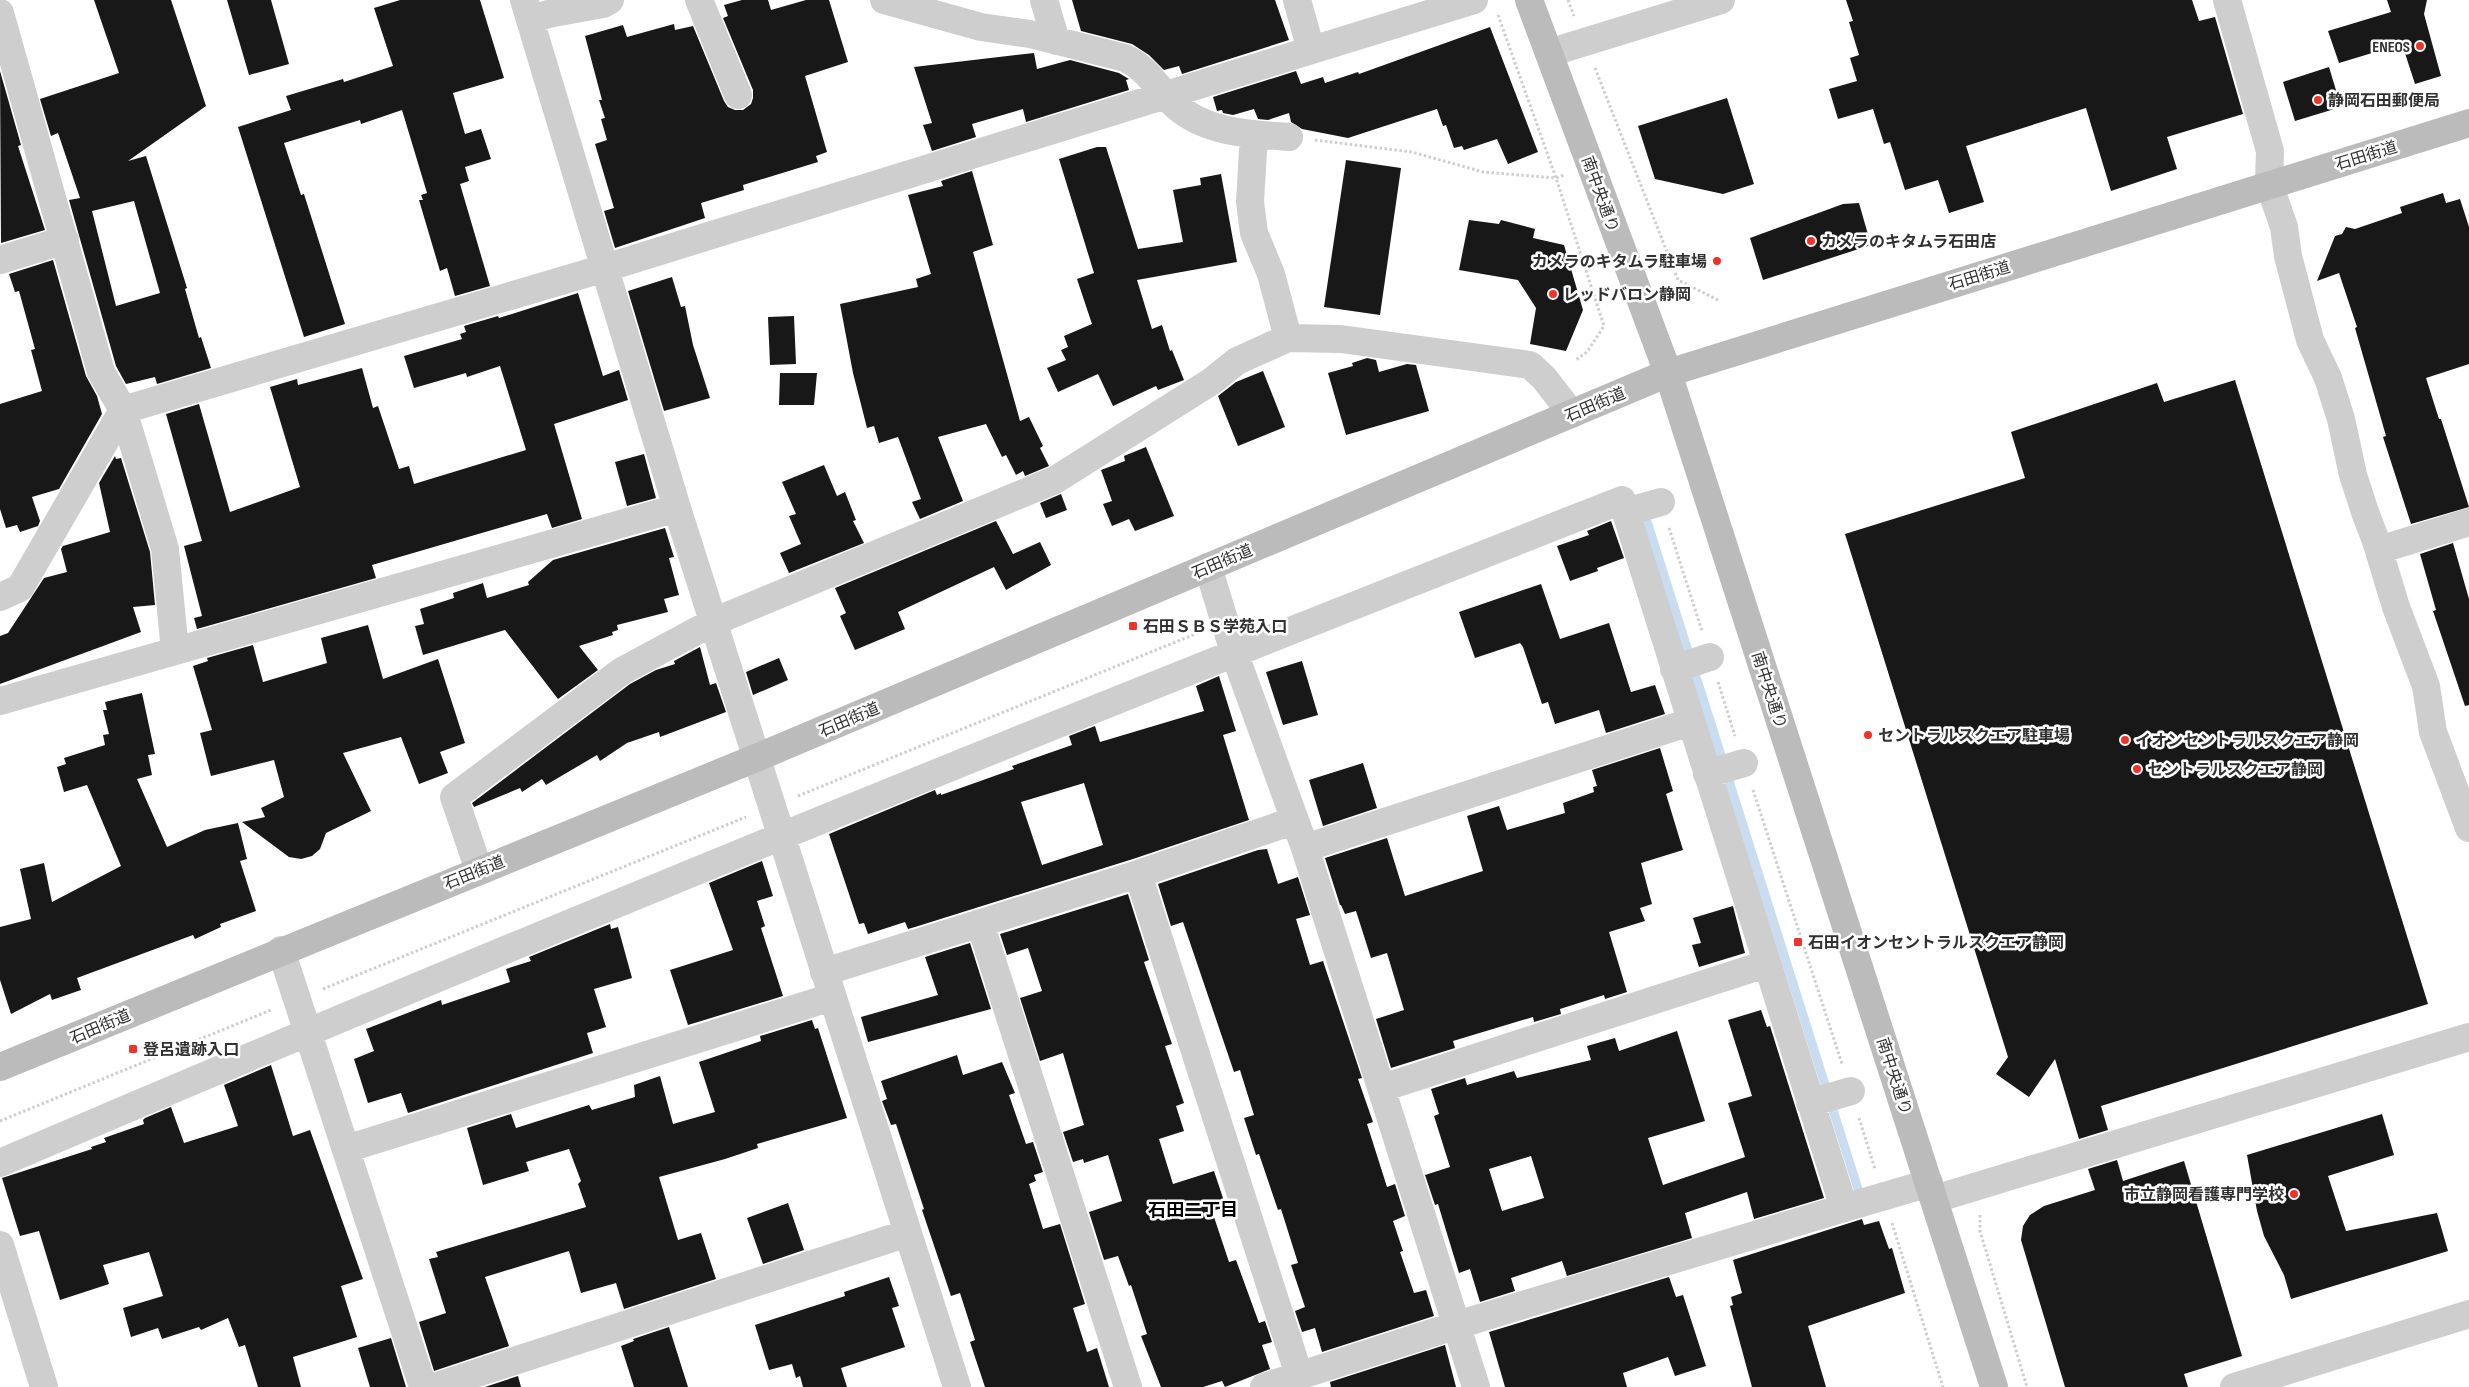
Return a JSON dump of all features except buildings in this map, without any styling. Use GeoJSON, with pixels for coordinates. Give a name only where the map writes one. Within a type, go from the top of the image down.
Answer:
{"type":"FeatureCollection","features":[{"type":"Feature","properties":{"kind":"street"},"geometry":{"type":"LineString","coordinates":[[610,0],[603,4],[548,14],[527,10],[677,508],[957,1387]]}},
{"type":"Feature","properties":{"kind":"street"},"geometry":{"type":"LineString","coordinates":[[699,0],[738,95]]}},
{"type":"Feature","properties":{"kind":"street"},"geometry":{"type":"LineString","coordinates":[[884,0],[913,4],[981,27],[1056,41],[1125,58],[1138,64],[1176,106],[1201,120],[1224,130],[1289,137]]}},
{"type":"Feature","properties":{"kind":"street"},"geometry":{"type":"LineString","coordinates":[[1044,0],[1056,41]]}},
{"type":"Feature","properties":{"kind":"street"},"geometry":{"type":"LineString","coordinates":[[1296,0],[1311,50]]}},
{"type":"Feature","properties":{"kind":"street","name":"南中央通り"},"geometry":{"type":"LineString","coordinates":[[1529,0],[1668,373],[1994,1387]]}},
{"type":"Feature","properties":{"kind":"street"},"geometry":{"type":"LineString","coordinates":[[1550,53],[1721,0]]}},
{"type":"Feature","properties":{"kind":"street"},"geometry":{"type":"LineString","coordinates":[[2227,0],[2270,151],[2269,184],[2284,227],[2288,256],[2310,340],[2328,378],[2341,420],[2353,475],[2396,607],[2426,686],[2433,732],[2461,784],[2469,828]]}},
{"type":"Feature","properties":{"kind":"street"},"geometry":{"type":"LineString","coordinates":[[0,597],[20,588],[123,410],[605,268],[1311,50],[1485,5]]}},
{"type":"Feature","properties":{"kind":"street"},"geometry":{"type":"LineString","coordinates":[[0,13],[101,372],[123,410],[165,549],[175,652]]}},
{"type":"Feature","properties":{"kind":"street","name":"石田街道"},"geometry":{"type":"LineString","coordinates":[[0,1067],[281,950],[756,758],[1668,373],[2469,123]]}},
{"type":"Feature","properties":{"kind":"street"},"geometry":{"type":"LineString","coordinates":[[1254,134],[1250,202],[1254,233],[1271,274],[1288,338]]}},
{"type":"Feature","properties":{"kind":"street"},"geometry":{"type":"LineString","coordinates":[[0,260],[65,240]]}},
{"type":"Feature","properties":{"kind":"street"},"geometry":{"type":"LineString","coordinates":[[479,870],[454,797],[622,670],[713,622],[1055,480],[1212,381],[1238,361],[1288,338],[1341,340],[1530,365],[1544,378],[1572,414]]}},
{"type":"Feature","properties":{"kind":"street"},"geometry":{"type":"LineString","coordinates":[[0,1163],[308,1031],[781,836],[1234,652],[1622,500],[1690,722],[1844,1208]]}},
{"type":"Feature","properties":{"kind":"street"},"geometry":{"type":"LineString","coordinates":[[1626,512],[1661,502]]}},
{"type":"Feature","properties":{"kind":"street"},"geometry":{"type":"LineString","coordinates":[[0,701],[677,508]]}},
{"type":"Feature","properties":{"kind":"street"},"geometry":{"type":"LineString","coordinates":[[2379,550],[2469,522]]}},
{"type":"Feature","properties":{"kind":"street"},"geometry":{"type":"LineString","coordinates":[[1208,567],[1234,652],[1293,821],[1305,848],[1476,1387]]}},
{"type":"Feature","properties":{"kind":"street"},"geometry":{"type":"LineString","coordinates":[[1674,669],[1710,657]]}},
{"type":"Feature","properties":{"kind":"street"},"geometry":{"type":"LineString","coordinates":[[1305,848],[1690,722]]}},
{"type":"Feature","properties":{"kind":"street"},"geometry":{"type":"LineString","coordinates":[[1707,774],[1744,763]]}},
{"type":"Feature","properties":{"kind":"street"},"geometry":{"type":"LineString","coordinates":[[824,972],[1138,874],[1293,821]]}},
{"type":"Feature","properties":{"kind":"street"},"geometry":{"type":"LineString","coordinates":[[1138,874],[1299,1376]]}},
{"type":"Feature","properties":{"kind":"street"},"geometry":{"type":"LineString","coordinates":[[980,923],[1128,1387]]}},
{"type":"Feature","properties":{"kind":"street"},"geometry":{"type":"LineString","coordinates":[[281,950],[423,1387]]}},
{"type":"Feature","properties":{"kind":"street"},"geometry":{"type":"LineString","coordinates":[[1382,1088],[1766,964]]}},
{"type":"Feature","properties":{"kind":"street"},"geometry":{"type":"LineString","coordinates":[[346,1149],[832,998]]}},
{"type":"Feature","properties":{"kind":"street"},"geometry":{"type":"LineString","coordinates":[[1264,1387],[1457,1325],[1885,1196],[1932,1191],[2469,1037]]}},
{"type":"Feature","properties":{"kind":"street"},"geometry":{"type":"LineString","coordinates":[[1810,1103],[1850,1091]]}},
{"type":"Feature","properties":{"kind":"street"},"geometry":{"type":"LineString","coordinates":[[434,1387],[908,1233]]}},
{"type":"Feature","properties":{"kind":"street"},"geometry":{"type":"LineString","coordinates":[[0,1245],[44,1387]]}},
{"type":"Feature","properties":{"kind":"street"},"geometry":{"type":"LineString","coordinates":[[2234,1387],[2469,1314]]}},
{"type":"Feature","properties":{"kind":"path"},"geometry":{"type":"LineString","coordinates":[[1568,0],[1678,280],[1720,302]]}},
{"type":"Feature","properties":{"kind":"path"},"geometry":{"type":"LineString","coordinates":[[1485,5],[1556,178],[1604,326],[1587,352],[1576,360]]}},
{"type":"Feature","properties":{"kind":"path"},"geometry":{"type":"LineString","coordinates":[[1289,137],[1412,152],[1483,172],[1556,178],[1591,166]]}},
{"type":"Feature","properties":{"kind":"path"},"geometry":{"type":"LineString","coordinates":[[1983,1208],[1979,1216],[1980,1231],[2027,1387]]}},
{"type":"Feature","properties":{"kind":"waterway"},"geometry":{"type":"LineString","coordinates":[[1646,518],[1858,1189]]}},
{"type":"Feature","properties":{"kind":"place","name":"ENEOS"},"geometry":{"type":"Point","coordinates":[2420,46]}},
{"type":"Feature","properties":{"kind":"place","name":"静岡石田郵便局"},"geometry":{"type":"Point","coordinates":[2318,100]}},
{"type":"Feature","properties":{"kind":"place","name":"カメラのキタムラ石田店"},"geometry":{"type":"Point","coordinates":[1811,241]}},
{"type":"Feature","properties":{"kind":"place","name":"カメラのキタムラ駐車場"},"geometry":{"type":"Point","coordinates":[1717,261]}},
{"type":"Feature","properties":{"kind":"place","name":"レッドバロン静岡"},"geometry":{"type":"Point","coordinates":[1553,294]}},
{"type":"Feature","properties":{"kind":"place","name":"石田ＳＢＳ学苑入口"},"geometry":{"type":"Point","coordinates":[1133,626]}},
{"type":"Feature","properties":{"kind":"place","name":"セントラルスクエア駐車場"},"geometry":{"type":"Point","coordinates":[1868,735]}},
{"type":"Feature","properties":{"kind":"place","name":"イオンセントラルスクエア静岡"},"geometry":{"type":"Point","coordinates":[2125,740]}},
{"type":"Feature","properties":{"kind":"place","name":"セントラルスクエア静岡"},"geometry":{"type":"Point","coordinates":[2137,769]}},
{"type":"Feature","properties":{"kind":"place","name":"石田イオンセントラルスクエア静岡"},"geometry":{"type":"Point","coordinates":[1798,942]}},
{"type":"Feature","properties":{"kind":"place","name":"登呂遺跡入口"},"geometry":{"type":"Point","coordinates":[133,1049]}},
{"type":"Feature","properties":{"kind":"place","name":"市立静岡看護専門学校"},"geometry":{"type":"Point","coordinates":[2294,1194]}},
{"type":"Feature","properties":{"kind":"district","name":"石田二丁目"},"geometry":{"type":"Point","coordinates":[1193,1210]}}]}
